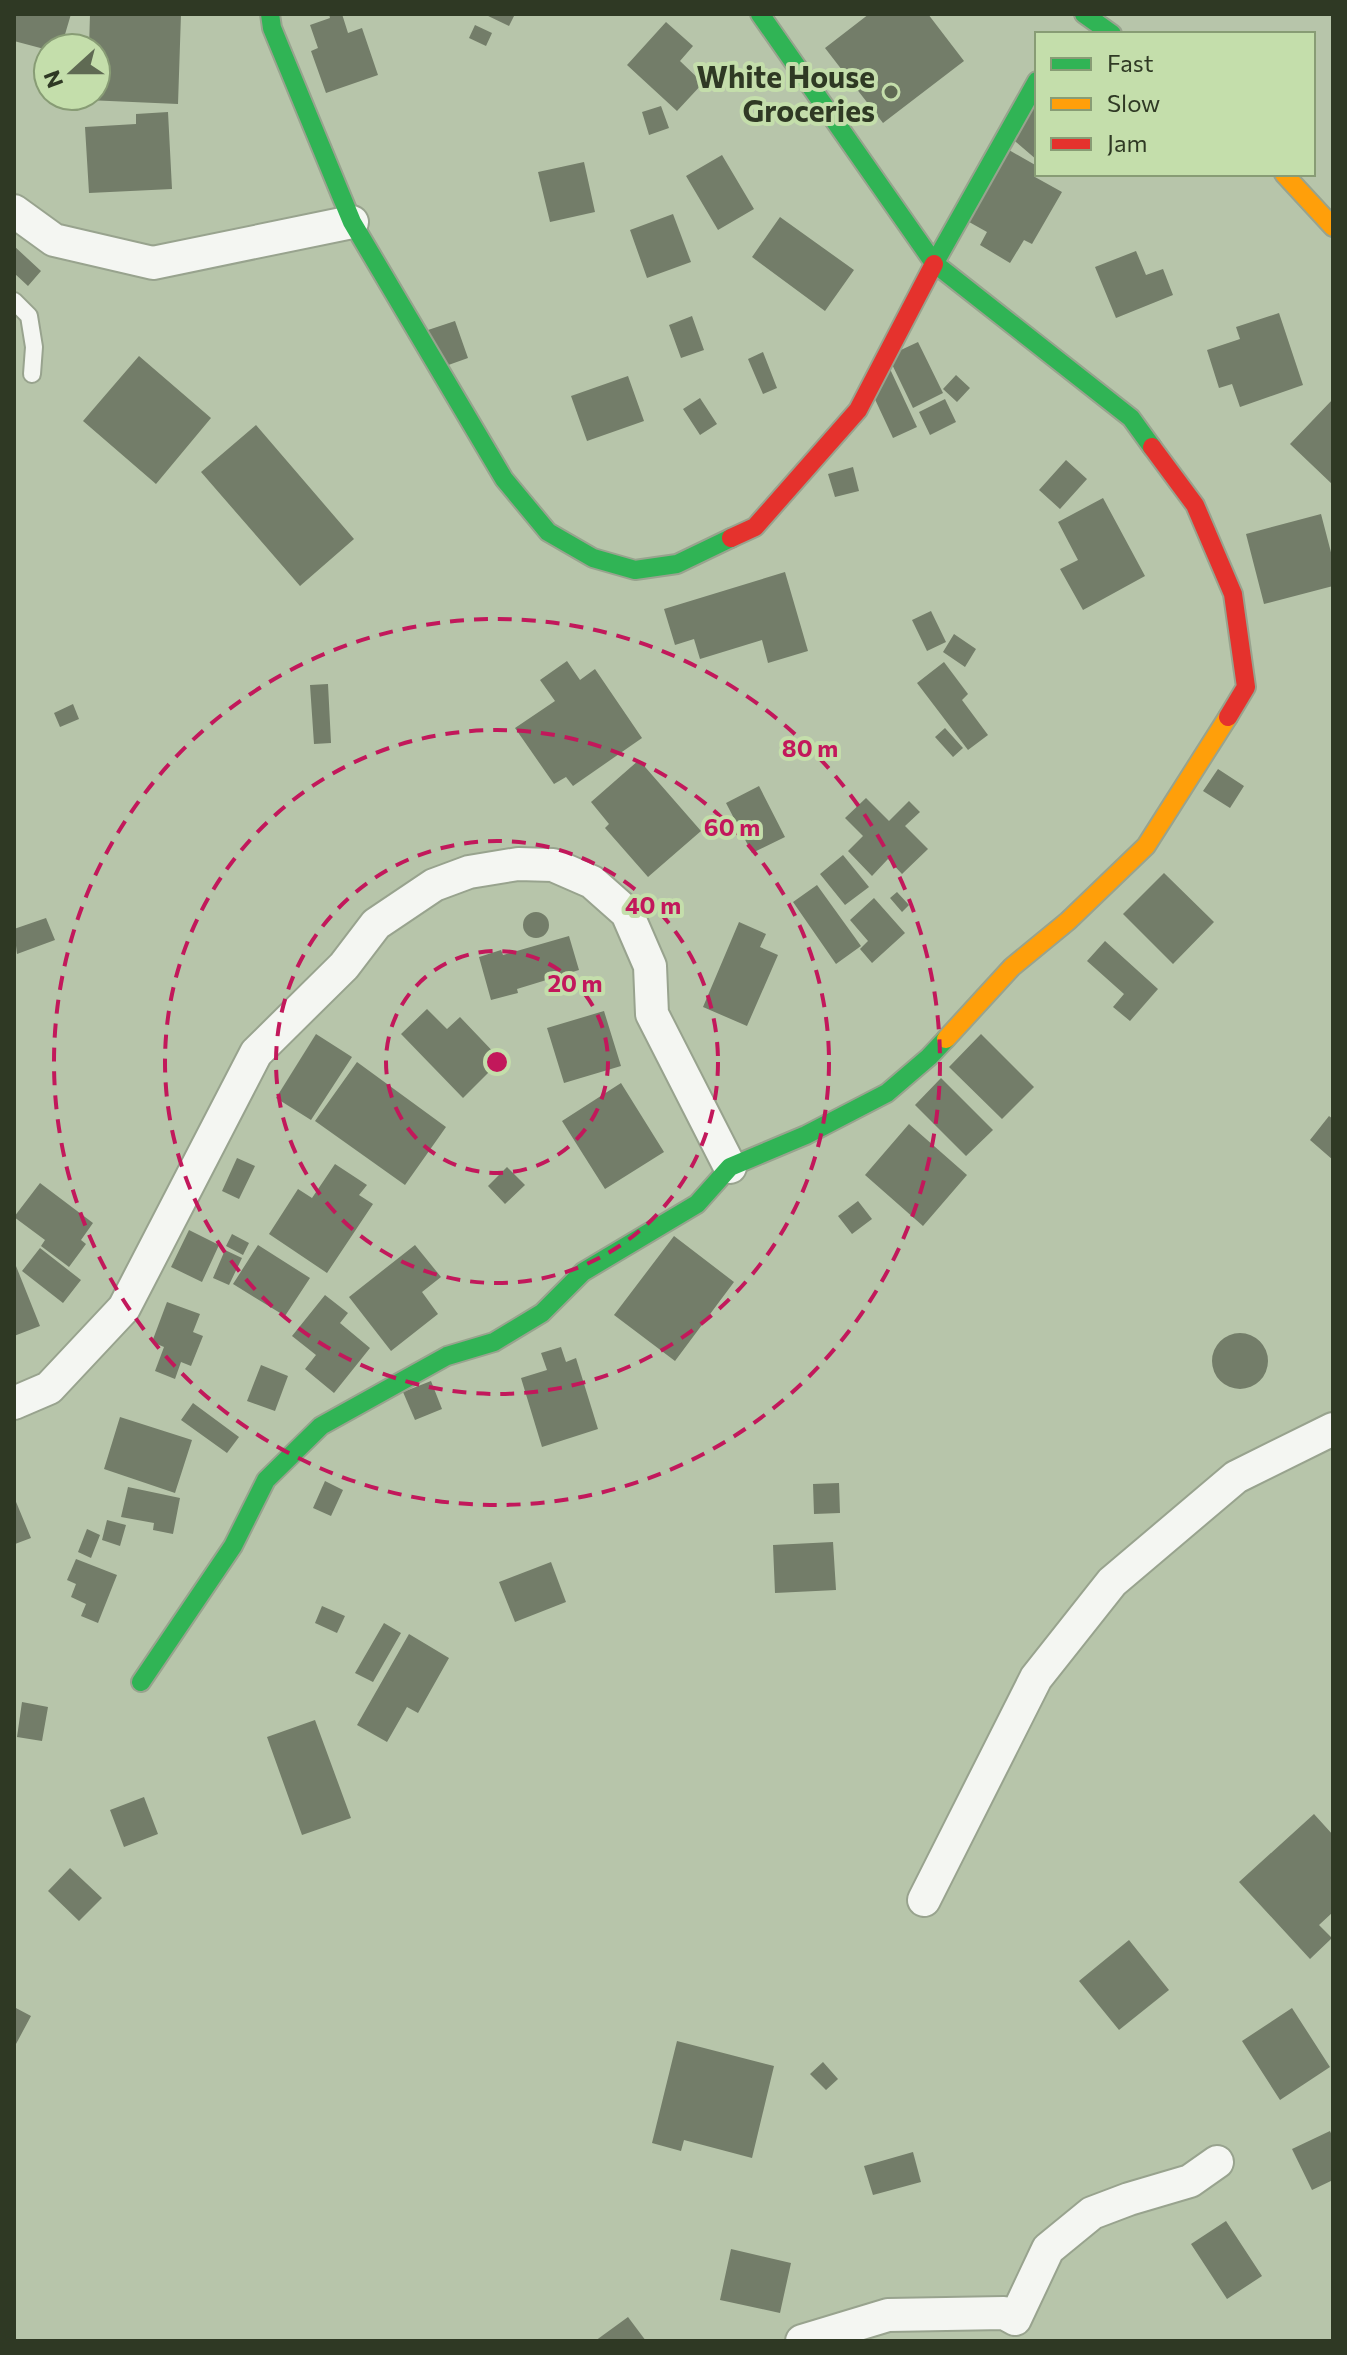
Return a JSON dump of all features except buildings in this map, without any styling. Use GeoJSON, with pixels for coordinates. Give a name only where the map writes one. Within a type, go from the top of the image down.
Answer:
{"type":"FeatureCollection","features":[{"type":"Feature","properties":{"kind":"street"},"geometry":{"type":"LineString","coordinates":[[270,14],[272,28],[352,222],[504,479],[548,532],[593,558],[635,570],[677,564],[755,527],[858,410],[934,263],[1035,85]]}},
{"type":"Feature","properties":{"kind":"street"},"geometry":{"type":"LineString","coordinates":[[141,1682],[233,1546],[266,1480],[321,1426],[447,1356],[494,1342],[542,1313],[583,1272],[697,1204],[730,1167],[806,1135],[887,1093],[929,1057],[1012,967],[1068,921],[1146,846],[1198,768],[1246,687],[1233,594],[1195,505],[1131,418],[934,263],[760,14]]}},
{"type":"Feature","properties":{"kind":"street"},"geometry":{"type":"LineString","coordinates":[[1065,32],[1075,14]]}},
{"type":"Feature","properties":{"kind":"street"},"geometry":{"type":"LineString","coordinates":[[1084,14],[1109,32]]}},
{"type":"Feature","properties":{"kind":"street"},"geometry":{"type":"LineString","coordinates":[[1286,176],[1333,227]]}},
{"type":"Feature","properties":{"kind":"street"},"geometry":{"type":"LineString","coordinates":[[14,211],[54,240],[153,263],[352,222]]}},
{"type":"Feature","properties":{"kind":"street"},"geometry":{"type":"LineString","coordinates":[[14,1403],[49,1388],[124,1308],[256,1053],[344,966],[376,924],[434,885],[469,872],[518,864],[553,865],[592,882],[627,913],[650,966],[652,1014],[730,1167]]}},
{"type":"Feature","properties":{"kind":"street"},"geometry":{"type":"LineString","coordinates":[[924,1900],[1036,1678],[1112,1582],[1236,1477],[1333,1429]]}},
{"type":"Feature","properties":{"kind":"street"},"geometry":{"type":"LineString","coordinates":[[802,2341],[888,2315],[1004,2313],[1020,2330],[1048,2249],[1092,2213],[1190,2181],[1217,2162]]}},
{"type":"Feature","properties":{"kind":"lane"},"geometry":{"type":"LineString","coordinates":[[14,301],[29,316],[34,347],[32,374]]}},
{"type":"Feature","properties":{"kind":"traffic: fast"},"geometry":{"type":"LineString","coordinates":[[270,14],[272,28],[352,222],[504,479],[548,532],[593,558],[635,570],[677,564],[731,538]]}},
{"type":"Feature","properties":{"kind":"traffic: fast"},"geometry":{"type":"LineString","coordinates":[[760,14],[934,263],[1131,418],[1152,447]]}},
{"type":"Feature","properties":{"kind":"traffic: fast"},"geometry":{"type":"LineString","coordinates":[[1084,14],[1109,32]]}},
{"type":"Feature","properties":{"kind":"traffic: fast"},"geometry":{"type":"LineString","coordinates":[[934,264],[1035,85]]}},
{"type":"Feature","properties":{"kind":"traffic: fast"},"geometry":{"type":"LineString","coordinates":[[141,1682],[233,1546],[266,1480],[321,1426],[447,1356],[494,1342],[542,1313],[583,1272],[697,1204],[730,1167],[806,1135],[887,1093],[946,1039]]}},
{"type":"Feature","properties":{"kind":"traffic: slow"},"geometry":{"type":"LineString","coordinates":[[1286,176],[1333,227]]}},
{"type":"Feature","properties":{"kind":"traffic: slow"},"geometry":{"type":"LineString","coordinates":[[946,1039],[1012,967],[1068,921],[1146,846],[1228,717]]}},
{"type":"Feature","properties":{"kind":"traffic: jam"},"geometry":{"type":"LineString","coordinates":[[731,538],[755,527],[858,410],[934,264]]}},
{"type":"Feature","properties":{"kind":"traffic: jam"},"geometry":{"type":"LineString","coordinates":[[1152,447],[1195,505],[1233,594],[1246,687],[1228,717]]}},
{"type":"Feature","properties":{"kind":"place","name":"White House Groceries"},"geometry":{"type":"Point","coordinates":[891,92]}}]}
